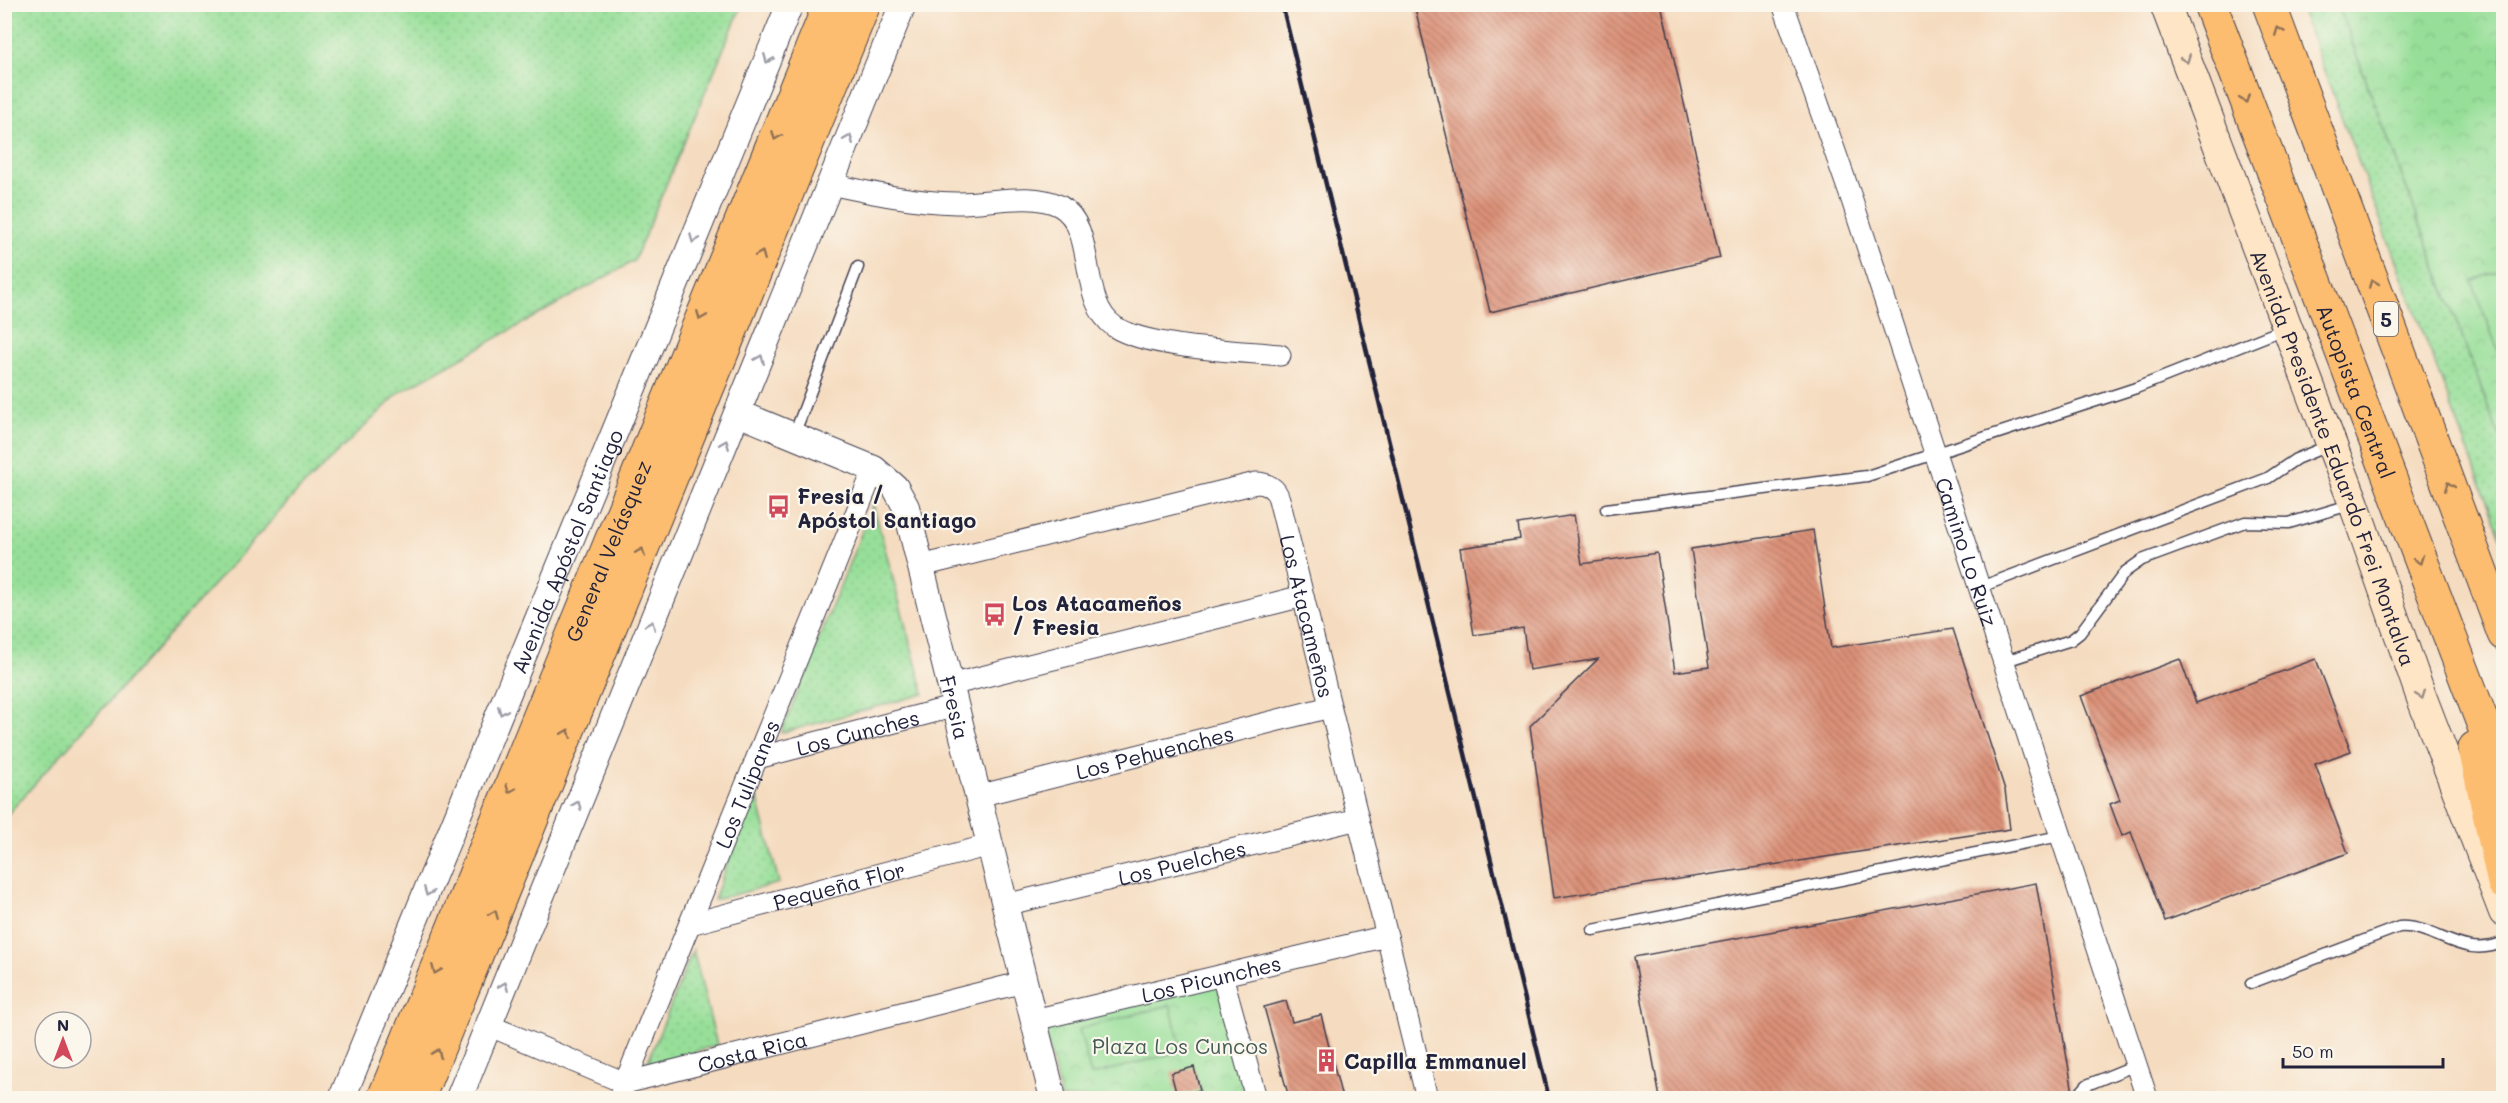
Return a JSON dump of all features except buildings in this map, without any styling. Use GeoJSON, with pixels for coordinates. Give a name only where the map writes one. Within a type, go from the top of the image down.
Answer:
{"type":"FeatureCollection","features":[{"type":"Feature","properties":{"kind":"highway","name":"General Velásquez"},"geometry":{"type":"LineString","coordinates":[[384,1098],[831,4]]}},
{"type":"Feature","properties":{"kind":"highway","name":"General Velásquez"},"geometry":{"type":"LineString","coordinates":[[418,1098],[864,4]]}},
{"type":"Feature","properties":{"kind":"highway","name":"Autopista Central"},"geometry":{"type":"LineString","coordinates":[[2210,4],[2504,779]]}},
{"type":"Feature","properties":{"kind":"highway","name":"5"},"geometry":{"type":"LineString","coordinates":[[2269,4],[2504,634]]}},
{"type":"Feature","properties":{"kind":"highway"},"geometry":{"type":"LineString","coordinates":[[2469,541],[2504,606]]}},
{"type":"Feature","properties":{"kind":"highway"},"geometry":{"type":"LineString","coordinates":[[2446,630],[2504,883]]}},
{"type":"Feature","properties":{"kind":"main road","name":"Avenida Presidente Eduardo Frei Montalva"},"geometry":{"type":"LineString","coordinates":[[2165,4],[2354,504],[2425,706],[2504,912]]}},
{"type":"Feature","properties":{"kind":"street","name":"Avenida Apóstol Santiago"},"geometry":{"type":"LineString","coordinates":[[342,1098],[790,4]]}},
{"type":"Feature","properties":{"kind":"street"},"geometry":{"type":"LineString","coordinates":[[459,1098],[903,4]]}},
{"type":"Feature","properties":{"kind":"street","name":"Camino Lo Ruiz"},"geometry":{"type":"LineString","coordinates":[[1783,4],[1852,200],[2147,1098]]}},
{"type":"Feature","properties":{"kind":"street"},"geometry":{"type":"LineString","coordinates":[[830,184],[879,194],[958,203],[996,200],[1049,202],[1066,211],[1077,226],[1098,306],[1116,327],[1181,345],[1280,355]]}},
{"type":"Feature","properties":{"kind":"street","name":"Fresia"},"geometry":{"type":"LineString","coordinates":[[738,413],[874,469],[888,478],[901,497],[921,566],[1053,1098]]}},
{"type":"Feature","properties":{"kind":"street","name":"Los Tulipanes"},"geometry":{"type":"LineString","coordinates":[[622,1091],[874,469]]}},
{"type":"Feature","properties":{"kind":"street","name":"Los Atacameños"},"geometry":{"type":"LineString","coordinates":[[921,566],[1263,483],[1277,494],[1427,1098]]}},
{"type":"Feature","properties":{"kind":"street","name":"Los Cunches"},"geometry":{"type":"LineString","coordinates":[[757,758],[953,696],[1303,596]]}},
{"type":"Feature","properties":{"kind":"street","name":"Los Pehuenches"},"geometry":{"type":"LineString","coordinates":[[978,796],[1330,706]]}},
{"type":"Feature","properties":{"kind":"street","name":"Los Puelches"},"geometry":{"type":"LineString","coordinates":[[1005,905],[1358,819]]}},
{"type":"Feature","properties":{"kind":"street","name":"Pequeña Flor"},"geometry":{"type":"LineString","coordinates":[[690,924],[990,845]]}},
{"type":"Feature","properties":{"kind":"street","name":"Los Picunches"},"geometry":{"type":"LineString","coordinates":[[1034,1020],[1387,936]]}},
{"type":"Feature","properties":{"kind":"street"},"geometry":{"type":"LineString","coordinates":[[1222,975],[1256,1098]]}},
{"type":"Feature","properties":{"kind":"street","name":"Costa Rica"},"geometry":{"type":"LineString","coordinates":[[622,1091],[1024,982]]}},
{"type":"Feature","properties":{"kind":"street"},"geometry":{"type":"LineString","coordinates":[[488,1025],[622,1091]]}},
{"type":"Feature","properties":{"kind":"lane"},"geometry":{"type":"LineString","coordinates":[[794,436],[858,267]]}},
{"type":"Feature","properties":{"kind":"lane"},"geometry":{"type":"LineString","coordinates":[[1606,509],[1867,476],[2136,388],[2288,328]]}},
{"type":"Feature","properties":{"kind":"lane"},"geometry":{"type":"LineString","coordinates":[[1978,588],[2268,478],[2296,459],[2331,444]]}},
{"type":"Feature","properties":{"kind":"lane"},"geometry":{"type":"LineString","coordinates":[[2002,662],[2071,640],[2080,633],[2125,572],[2142,560],[2246,522],[2289,523],[2354,504]]}},
{"type":"Feature","properties":{"kind":"lane"},"geometry":{"type":"LineString","coordinates":[[1593,930],[2060,836]]}},
{"type":"Feature","properties":{"kind":"lane"},"geometry":{"type":"LineString","coordinates":[[2251,983],[2400,927],[2416,926],[2450,943],[2466,946],[2504,942]]}},
{"type":"Feature","properties":{"kind":"lane"},"geometry":{"type":"LineString","coordinates":[[2082,1098],[2081,1092],[2087,1085],[2136,1065]]}},
{"type":"Feature","properties":{"kind":"green space"},"geometry":{"type":"Polygon","coordinates":[[[5,4],[742,5],[634,261],[400,392],[297,492],[5,817],[5,4]]]}},
{"type":"Feature","properties":{"kind":"green space"},"geometry":{"type":"Polygon","coordinates":[[[2299,5],[2338,5],[2503,446],[2503,543],[2299,5]]]}},
{"type":"Feature","properties":{"kind":"green space"},"geometry":{"type":"Polygon","coordinates":[[[2338,5],[2503,5],[2503,446],[2338,5]]]}},
{"type":"Feature","properties":{"kind":"green space"},"geometry":{"type":"Polygon","coordinates":[[[2503,269],[2503,364],[2472,281],[2503,269]]]}},
{"type":"Feature","properties":{"kind":"green space"},"geometry":{"type":"Polygon","coordinates":[[[873,504],[924,694],[781,733],[873,504]]]}},
{"type":"Feature","properties":{"kind":"green space"},"geometry":{"type":"Polygon","coordinates":[[[755,788],[779,883],[714,900],[755,788]]]}},
{"type":"Feature","properties":{"kind":"green space"},"geometry":{"type":"Polygon","coordinates":[[[693,950],[717,1045],[646,1066],[693,950]]]}},
{"type":"Feature","properties":{"kind":"green space","name":"Plaza Los Cuncos"},"geometry":{"type":"Polygon","coordinates":[[[1218,982],[1250,1098],[1061,1098],[1043,1024],[1218,982]]]}},
{"type":"Feature","properties":{"kind":"green space"},"geometry":{"type":"Polygon","coordinates":[[[1170,1005],[1182,1051],[1091,1075],[1079,1029],[1170,1005]]]}},
{"type":"Feature","properties":{"kind":"railway"},"geometry":{"type":"LineString","coordinates":[[1282,4],[1549,1098]]}},
{"type":"Feature","properties":{"kind":"place","name":"Fresia / Apóstol Santiago"},"geometry":{"type":"Point","coordinates":[779,507]}},
{"type":"Feature","properties":{"kind":"place","name":"Los Atacameños / Fresia"},"geometry":{"type":"Point","coordinates":[994,614]}},
{"type":"Feature","properties":{"kind":"place","name":"Capilla Emmanuel"},"geometry":{"type":"Point","coordinates":[1326,1060]}}]}
